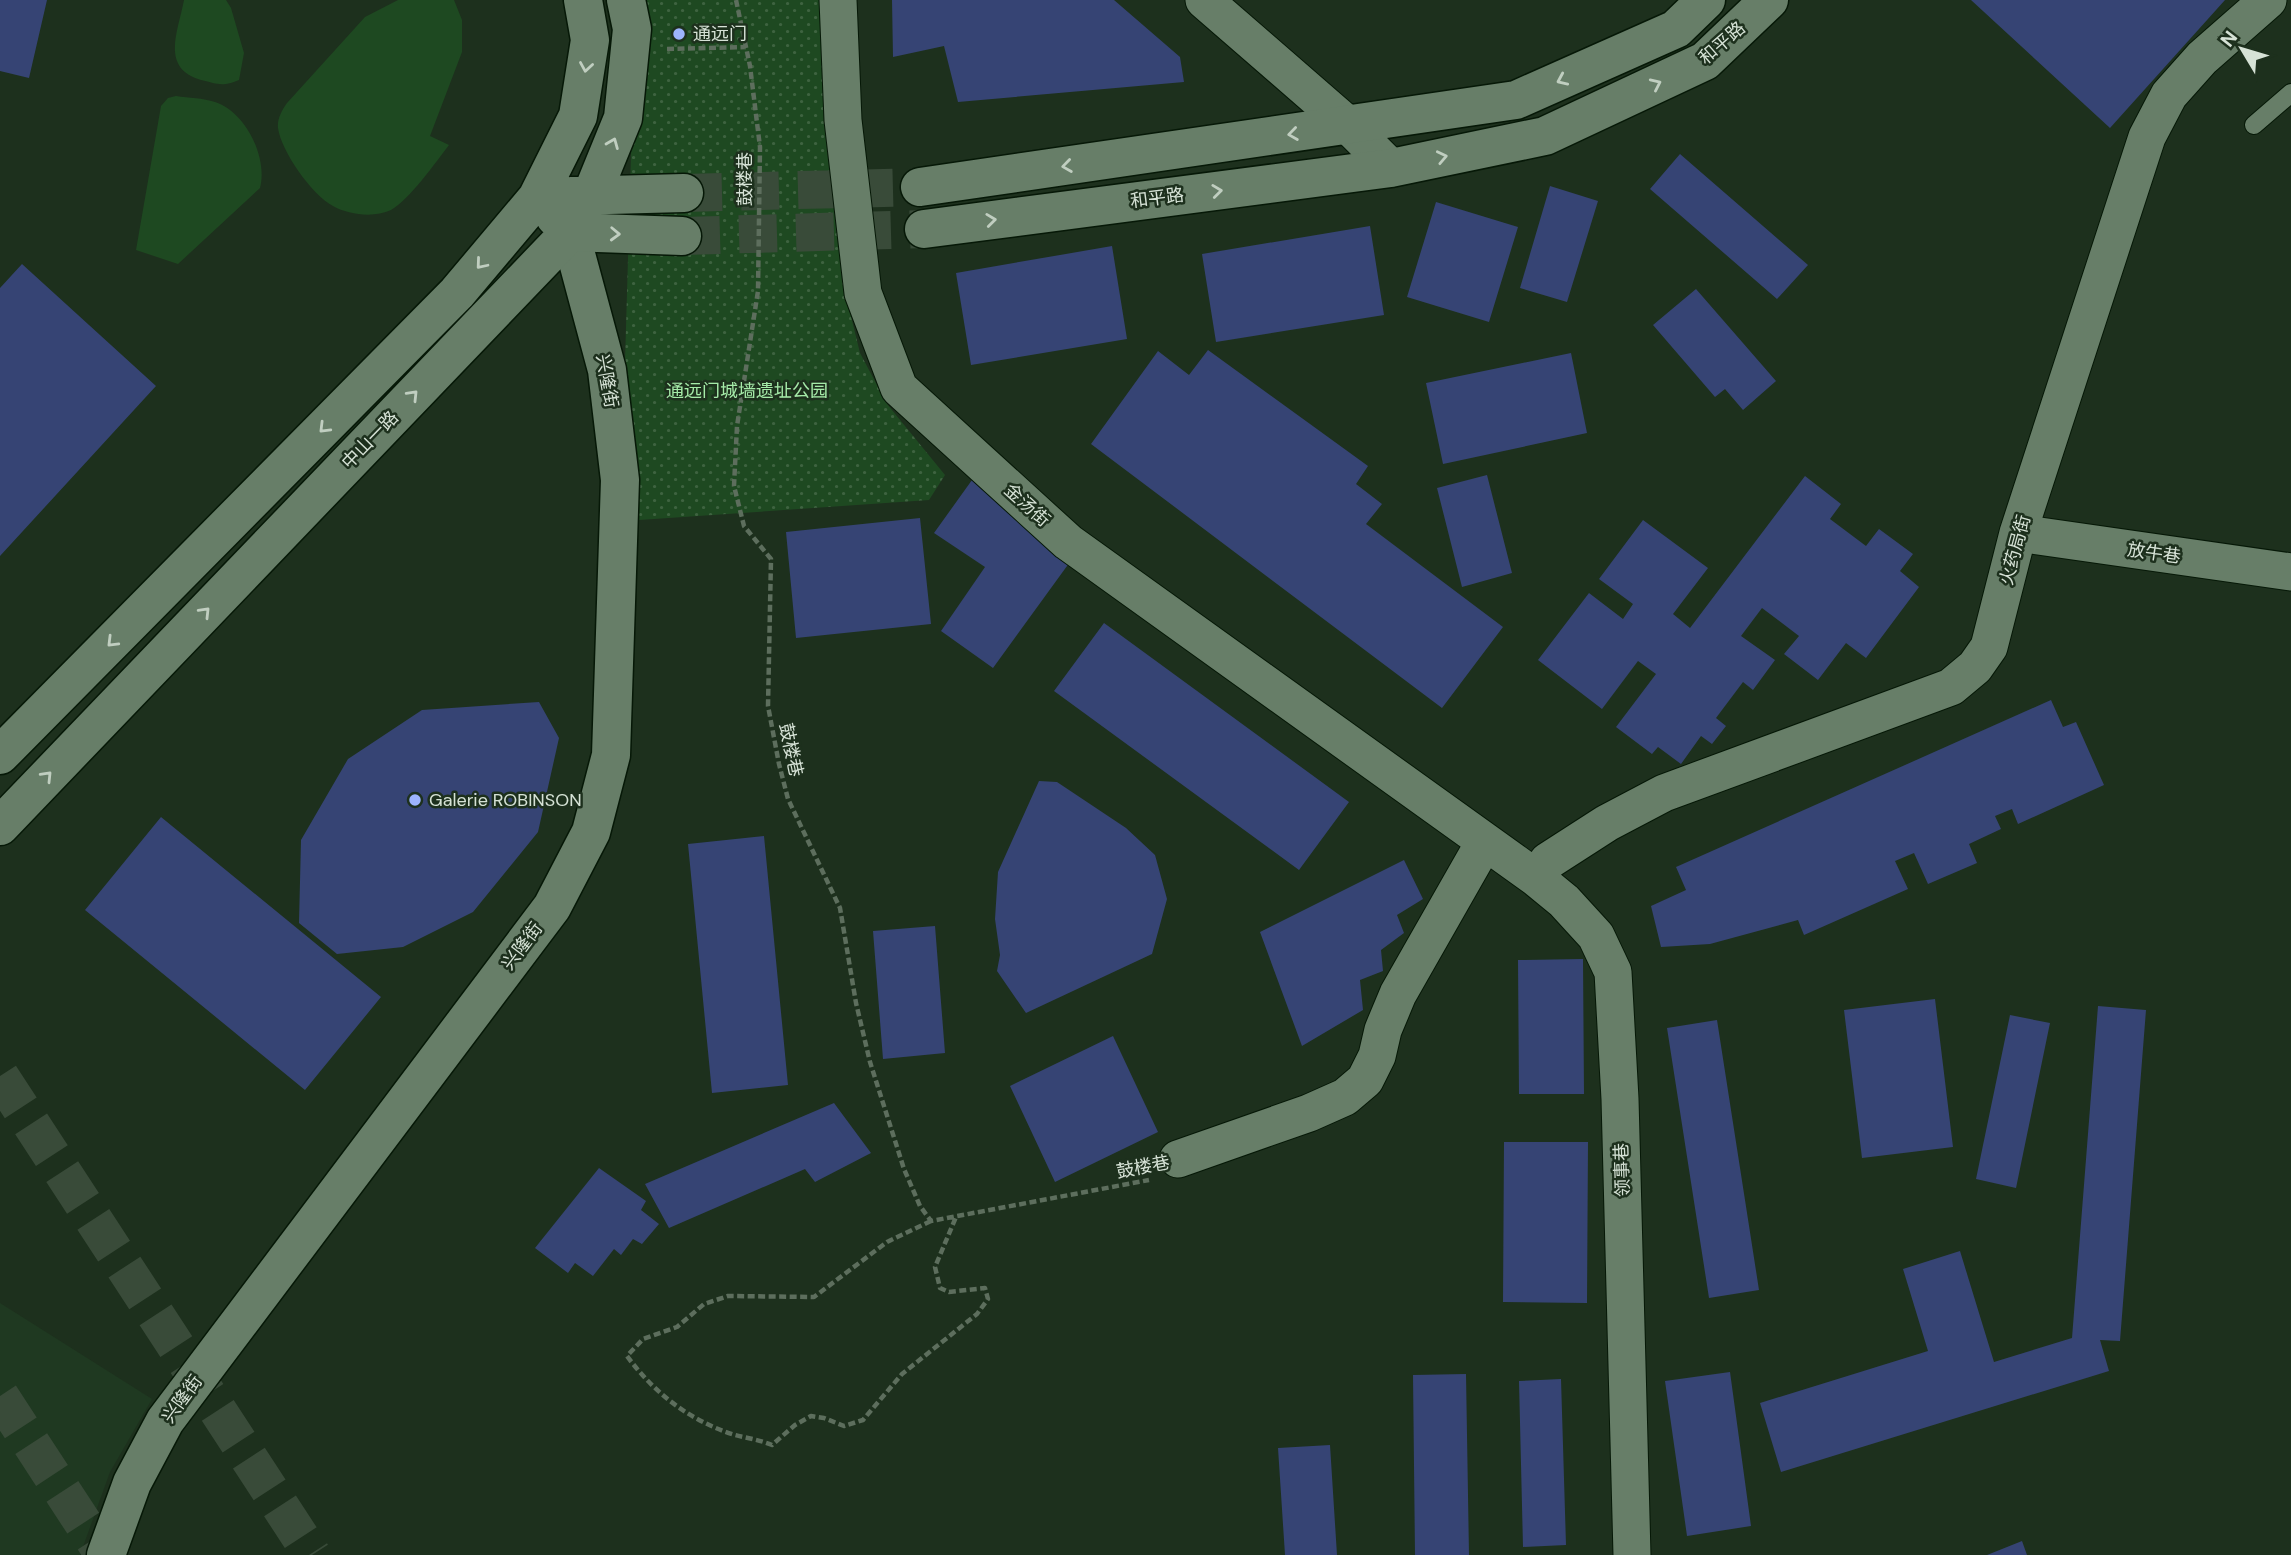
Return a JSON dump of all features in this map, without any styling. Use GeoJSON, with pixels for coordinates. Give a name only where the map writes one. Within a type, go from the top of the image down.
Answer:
{"type":"FeatureCollection","features":[{"type":"Feature","properties":{"kind":"main road"},"geometry":{"type":"LineString","coordinates":[[0,755],[457,293],[537,198],[578,116],[590,40],[583,0]]}},
{"type":"Feature","properties":{"kind":"main road","name":"中山一路"},"geometry":{"type":"LineString","coordinates":[[0,826],[570,232],[592,194],[623,118],[632,29],[626,0]]}},
{"type":"Feature","properties":{"kind":"main road"},"geometry":{"type":"LineString","coordinates":[[920,187],[1516,100],[1676,29],[1706,0]]}},
{"type":"Feature","properties":{"kind":"main road","name":"和平路"},"geometry":{"type":"LineString","coordinates":[[923,229],[1391,168],[1545,136],[1705,61],[1769,0]]}},
{"type":"Feature","properties":{"kind":"main road"},"geometry":{"type":"LineString","coordinates":[[537,198],[592,194],[684,193]]}},
{"type":"Feature","properties":{"kind":"main road"},"geometry":{"type":"LineString","coordinates":[[537,198],[570,232],[682,236]]}},
{"type":"Feature","properties":{"kind":"main road","name":"兴隆街"},"geometry":{"type":"LineString","coordinates":[[106,1555],[132,1483],[166,1420],[552,906],[591,832],[611,755],[620,480],[607,370],[570,232]]}},
{"type":"Feature","properties":{"kind":"street","name":"金汤街"},"geometry":{"type":"LineString","coordinates":[[838,0],[843,120],[863,293],[899,388],[1068,542],[1484,843]]}},
{"type":"Feature","properties":{"kind":"street"},"geometry":{"type":"LineString","coordinates":[[1204,0],[1349,126],[1391,168]]}},
{"type":"Feature","properties":{"kind":"street","name":"火药局街"},"geometry":{"type":"LineString","coordinates":[[1536,878],[1548,861],[1607,822],[1664,793],[1951,687],[1975,667],[1989,647],[2018,533],[2147,137],[2169,95],[2202,58],[2268,0]]}},
{"type":"Feature","properties":{"kind":"street","name":"放牛巷"},"geometry":{"type":"LineString","coordinates":[[2018,533],[2291,572]]}},
{"type":"Feature","properties":{"kind":"street","name":"领事巷"},"geometry":{"type":"LineString","coordinates":[[1484,843],[1536,878],[1564,901],[1596,936],[1613,972],[1621,1113],[1632,1555]]}},
{"type":"Feature","properties":{"kind":"street"},"geometry":{"type":"LineString","coordinates":[[1178,1159],[1309,1113],[1345,1097],[1365,1080],[1377,1056],[1383,1030],[1398,994],[1484,843]]}},
{"type":"Feature","properties":{"kind":"lane"},"geometry":{"type":"LineString","coordinates":[[2254,125],[2291,93]]}},
{"type":"Feature","properties":{"kind":"path","name":"鼓楼巷"},"geometry":{"type":"LineString","coordinates":[[736,0],[746,47],[760,147],[758,291],[737,426],[734,486],[744,526],[771,559],[768,706],[779,764],[788,799],[840,908],[856,1003],[870,1062],[905,1169],[920,1206],[931,1221],[1184,1174],[1178,1159]]}},
{"type":"Feature","properties":{"kind":"path"},"geometry":{"type":"LineString","coordinates":[[678,49],[746,47]]}},
{"type":"Feature","properties":{"kind":"path"},"geometry":{"type":"LineString","coordinates":[[931,1221],[887,1242],[814,1297],[728,1296],[704,1304],[677,1326],[643,1339],[627,1356],[651,1384],[683,1413],[734,1434],[772,1445],[795,1425],[811,1416],[844,1426],[863,1420],[902,1374],[977,1314],[988,1299],[985,1288],[949,1292],[940,1288],[935,1267],[957,1216]]}},
{"type":"Feature","properties":{"kind":"shaded area"},"geometry":{"type":"Polygon","coordinates":[[[0,1303],[152,1399],[110,1472],[80,1555],[0,1555],[0,1303]]]}},
{"type":"Feature","properties":{"kind":"green space"},"geometry":{"type":"Polygon","coordinates":[[[184,0],[226,0],[231,8],[244,53],[239,80],[224,84],[212,83],[188,74],[180,67],[175,48],[184,0]]]}},
{"type":"Feature","properties":{"kind":"green space"},"geometry":{"type":"Polygon","coordinates":[[[398,0],[454,0],[462,20],[462,52],[430,136],[449,145],[398,205],[377,214],[354,213],[333,206],[307,183],[280,138],[278,121],[287,103],[365,17],[398,0]]]}},
{"type":"Feature","properties":{"kind":"green space","name":"通远门城墙遗址公园"},"geometry":{"type":"Polygon","coordinates":[[[632,0],[821,0],[836,220],[846,296],[860,353],[887,404],[945,475],[929,500],[639,520],[625,362],[632,121],[632,0]]]}},
{"type":"Feature","properties":{"kind":"green space"},"geometry":{"type":"Polygon","coordinates":[[[176,96],[215,102],[236,115],[252,138],[261,163],[262,176],[260,188],[178,264],[136,250],[161,106],[168,98],[176,96]]]}},
{"type":"Feature","properties":{"kind":"building"},"geometry":{"type":"Polygon","coordinates":[[[0,0],[47,0],[29,78],[0,71],[0,0]]]}},
{"type":"Feature","properties":{"kind":"building"},"geometry":{"type":"Polygon","coordinates":[[[892,0],[1114,0],[1180,57],[1184,82],[958,102],[944,46],[893,57],[892,0]]]}},
{"type":"Feature","properties":{"kind":"building"},"geometry":{"type":"Polygon","coordinates":[[[1971,0],[2225,0],[2110,128],[1971,0]]]}},
{"type":"Feature","properties":{"kind":"building"},"geometry":{"type":"Polygon","coordinates":[[[1680,154],[1808,265],[1777,299],[1650,189],[1680,154]]]}},
{"type":"Feature","properties":{"kind":"building"},"geometry":{"type":"Polygon","coordinates":[[[1550,186],[1598,201],[1567,302],[1520,288],[1550,186]]]}},
{"type":"Feature","properties":{"kind":"building"},"geometry":{"type":"Polygon","coordinates":[[[1436,202],[1518,227],[1489,322],[1407,297],[1436,202]]]}},
{"type":"Feature","properties":{"kind":"building"},"geometry":{"type":"Polygon","coordinates":[[[1370,226],[1384,315],[1216,342],[1202,254],[1370,226]]]}},
{"type":"Feature","properties":{"kind":"building"},"geometry":{"type":"Polygon","coordinates":[[[1112,246],[1127,339],[971,365],[956,273],[1112,246]]]}},
{"type":"Feature","properties":{"kind":"building"},"geometry":{"type":"Polygon","coordinates":[[[22,264],[156,386],[0,556],[0,288],[22,264]]]}},
{"type":"Feature","properties":{"kind":"building"},"geometry":{"type":"Polygon","coordinates":[[[1696,289],[1776,381],[1743,410],[1725,389],[1715,397],[1653,325],[1696,289]]]}},
{"type":"Feature","properties":{"kind":"building"},"geometry":{"type":"Polygon","coordinates":[[[1208,350],[1368,466],[1356,484],[1382,504],[1366,524],[1503,627],[1442,708],[1091,444],[1158,351],[1189,375],[1208,350]]]}},
{"type":"Feature","properties":{"kind":"building"},"geometry":{"type":"Polygon","coordinates":[[[1571,353],[1587,433],[1443,464],[1426,383],[1571,353]]]}},
{"type":"Feature","properties":{"kind":"building"},"geometry":{"type":"Polygon","coordinates":[[[1487,475],[1512,573],[1462,587],[1437,488],[1487,475]]]}},
{"type":"Feature","properties":{"kind":"building"},"geometry":{"type":"Polygon","coordinates":[[[1805,476],[1841,504],[1830,519],[1866,546],[1879,529],[1913,554],[1900,571],[1919,587],[1866,658],[1846,643],[1818,680],[1784,654],[1799,636],[1762,608],[1741,636],[1775,660],[1753,690],[1743,682],[1716,718],[1726,726],[1712,744],[1701,736],[1681,764],[1658,747],[1652,754],[1616,727],[1656,674],[1638,661],[1602,709],[1538,660],[1589,593],[1623,619],[1633,604],[1599,579],[1643,520],[1708,568],[1673,614],[1690,628],[1805,476]]]}},
{"type":"Feature","properties":{"kind":"building"},"geometry":{"type":"Polygon","coordinates":[[[972,480],[1075,555],[993,668],[941,631],[985,567],[934,533],[972,480]]]}},
{"type":"Feature","properties":{"kind":"building"},"geometry":{"type":"Polygon","coordinates":[[[920,518],[931,624],[796,638],[786,532],[920,518]]]}},
{"type":"Feature","properties":{"kind":"building"},"geometry":{"type":"Polygon","coordinates":[[[1104,623],[1349,802],[1299,870],[1054,691],[1104,623]]]}},
{"type":"Feature","properties":{"kind":"building"},"geometry":{"type":"Polygon","coordinates":[[[2051,700],[2063,727],[2076,722],[2104,785],[2018,824],[2012,809],[1995,816],[2001,829],[1969,844],[1977,863],[1928,884],[1914,853],[1895,861],[1908,889],[1804,935],[1798,920],[1710,944],[1661,947],[1651,906],[1686,890],[1676,867],[2051,700]]]}},
{"type":"Feature","properties":{"kind":"building"},"geometry":{"type":"Polygon","coordinates":[[[539,702],[559,738],[538,832],[473,912],[403,947],[337,954],[299,923],[301,840],[348,759],[422,710],[539,702]]]}},
{"type":"Feature","properties":{"kind":"building"},"geometry":{"type":"Polygon","coordinates":[[[1039,781],[1057,782],[1126,828],[1155,855],[1167,899],[1152,954],[1026,1013],[997,971],[1000,955],[995,919],[998,872],[1039,781]]]}},
{"type":"Feature","properties":{"kind":"building"},"geometry":{"type":"Polygon","coordinates":[[[161,817],[381,997],[305,1090],[85,910],[161,817]]]}},
{"type":"Feature","properties":{"kind":"building"},"geometry":{"type":"Polygon","coordinates":[[[764,836],[788,1085],[712,1093],[688,844],[764,836]]]}},
{"type":"Feature","properties":{"kind":"building"},"geometry":{"type":"Polygon","coordinates":[[[1404,860],[1423,899],[1397,915],[1404,933],[1381,950],[1383,971],[1360,980],[1363,1010],[1302,1046],[1260,932],[1404,860]]]}},
{"type":"Feature","properties":{"kind":"building"},"geometry":{"type":"Polygon","coordinates":[[[935,926],[945,1053],[883,1059],[873,931],[935,926]]]}},
{"type":"Feature","properties":{"kind":"building"},"geometry":{"type":"Polygon","coordinates":[[[1583,959],[1584,1094],[1519,1094],[1518,960],[1583,959]]]}},
{"type":"Feature","properties":{"kind":"building"},"geometry":{"type":"Polygon","coordinates":[[[1935,999],[1953,1147],[1862,1158],[1844,1010],[1935,999]]]}},
{"type":"Feature","properties":{"kind":"building"},"geometry":{"type":"Polygon","coordinates":[[[2098,1006],[2146,1010],[2120,1341],[2100,1340],[2109,1371],[1781,1472],[1760,1403],[1928,1351],[1903,1269],[1960,1251],[1994,1362],[2072,1338],[2098,1006]]]}},
{"type":"Feature","properties":{"kind":"building"},"geometry":{"type":"Polygon","coordinates":[[[2010,1015],[2050,1023],[2016,1188],[1976,1179],[2010,1015]]]}},
{"type":"Feature","properties":{"kind":"building"},"geometry":{"type":"Polygon","coordinates":[[[1717,1020],[1759,1290],[1709,1298],[1667,1028],[1717,1020]]]}},
{"type":"Feature","properties":{"kind":"building"},"geometry":{"type":"Polygon","coordinates":[[[1113,1036],[1158,1132],[1055,1182],[1010,1086],[1113,1036]]]}},
{"type":"Feature","properties":{"kind":"building"},"geometry":{"type":"Polygon","coordinates":[[[834,1103],[871,1153],[815,1182],[805,1169],[669,1228],[645,1184],[834,1103]]]}},
{"type":"Feature","properties":{"kind":"building"},"geometry":{"type":"Polygon","coordinates":[[[1504,1142],[1588,1142],[1587,1303],[1503,1302],[1504,1142]]]}},
{"type":"Feature","properties":{"kind":"building"},"geometry":{"type":"Polygon","coordinates":[[[599,1168],[646,1201],[641,1210],[659,1224],[642,1244],[633,1239],[621,1255],[614,1249],[593,1276],[575,1263],[568,1273],[535,1248],[599,1168]]]}},
{"type":"Feature","properties":{"kind":"building"},"geometry":{"type":"Polygon","coordinates":[[[1730,1372],[1751,1526],[1687,1536],[1665,1381],[1730,1372]]]}},
{"type":"Feature","properties":{"kind":"building"},"geometry":{"type":"Polygon","coordinates":[[[1466,1374],[1469,1555],[1415,1555],[1413,1375],[1466,1374]]]}},
{"type":"Feature","properties":{"kind":"building"},"geometry":{"type":"Polygon","coordinates":[[[1561,1379],[1566,1545],[1523,1547],[1519,1381],[1561,1379]]]}},
{"type":"Feature","properties":{"kind":"building"},"geometry":{"type":"Polygon","coordinates":[[[1330,1445],[1337,1555],[1285,1555],[1278,1448],[1330,1445]]]}},
{"type":"Feature","properties":{"kind":"building"},"geometry":{"type":"Polygon","coordinates":[[[2022,1541],[2027,1555],[1987,1555],[2022,1541]]]}},
{"type":"Feature","properties":{"kind":"tunnel"},"geometry":{"type":"LineString","coordinates":[[684,193],[920,187]]}},
{"type":"Feature","properties":{"kind":"tunnel"},"geometry":{"type":"LineString","coordinates":[[682,236],[924,229]]}},
{"type":"Feature","properties":{"kind":"tunnel"},"geometry":{"type":"LineString","coordinates":[[0,1076],[312,1555]]}},
{"type":"Feature","properties":{"kind":"tunnel"},"geometry":{"type":"LineString","coordinates":[[0,1396],[104,1555]]}},
{"type":"Feature","properties":{"kind":"place","name":"通远门"},"geometry":{"type":"Point","coordinates":[679,34]}},
{"type":"Feature","properties":{"kind":"place","name":"Galerie ROBINSON"},"geometry":{"type":"Point","coordinates":[415,800]}}]}
